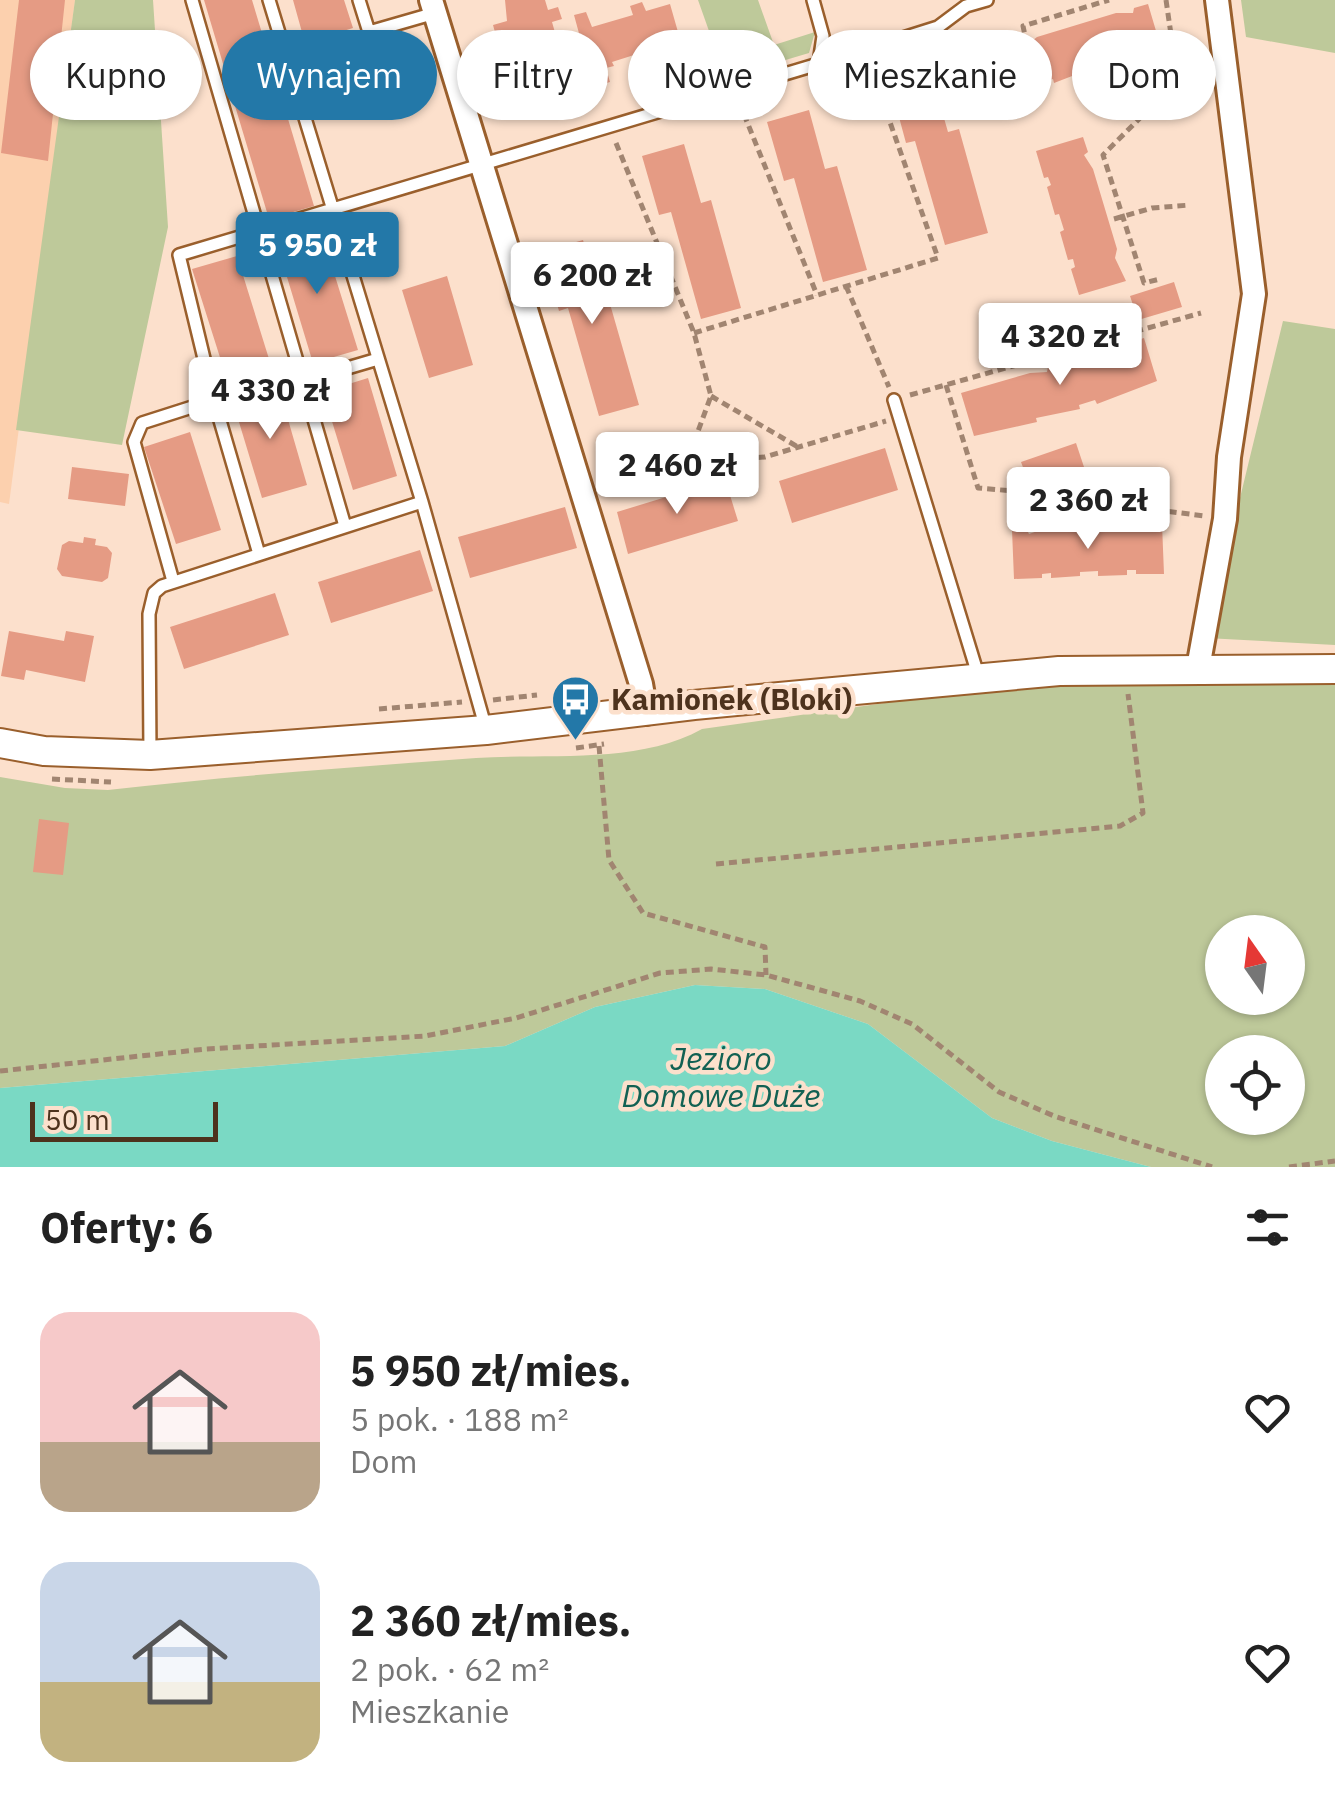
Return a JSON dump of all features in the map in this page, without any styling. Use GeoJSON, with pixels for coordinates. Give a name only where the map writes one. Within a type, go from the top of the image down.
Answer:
{"type":"FeatureCollection","features":[{"type":"Feature","properties":{"kind":"street"},"geometry":{"type":"LineString","coordinates":[[1198,668],[1225,519],[1228,457],[1254,294],[1217,0]]}},
{"type":"Feature","properties":{"kind":"street"},"geometry":{"type":"LineString","coordinates":[[433,7],[642,684],[646,712]]}},
{"type":"Feature","properties":{"kind":"street"},"geometry":{"type":"LineString","coordinates":[[0,743],[44,751],[150,755],[486,730],[979,678],[1125,668],[1335,669]]}},
{"type":"Feature","properties":{"kind":"lane"},"geometry":{"type":"LineString","coordinates":[[192,0],[345,526]]}},
{"type":"Feature","properties":{"kind":"lane"},"geometry":{"type":"LineString","coordinates":[[269,0],[422,502],[486,730]]}},
{"type":"Feature","properties":{"kind":"lane"},"geometry":{"type":"LineString","coordinates":[[359,0],[369,32],[433,7]]}},
{"type":"Feature","properties":{"kind":"lane"},"geometry":{"type":"LineString","coordinates":[[813,0],[821,30]]}},
{"type":"Feature","properties":{"kind":"lane"},"geometry":{"type":"LineString","coordinates":[[928,30],[938,27],[965,3],[987,0]]}},
{"type":"Feature","properties":{"kind":"lane"},"geometry":{"type":"LineString","coordinates":[[259,554],[214,400],[179,255],[634,120]]}},
{"type":"Feature","properties":{"kind":"lane"},"geometry":{"type":"LineString","coordinates":[[302,377],[378,359]]}},
{"type":"Feature","properties":{"kind":"lane"},"geometry":{"type":"LineString","coordinates":[[174,582],[134,442],[136,429],[142,423],[214,400]]}},
{"type":"Feature","properties":{"kind":"lane"},"geometry":{"type":"LineString","coordinates":[[894,400],[979,678]]}},
{"type":"Feature","properties":{"kind":"lane"},"geometry":{"type":"LineString","coordinates":[[150,755],[149,614],[154,593],[174,582],[422,502]]}},
{"type":"Feature","properties":{"kind":"path"},"geometry":{"type":"LineString","coordinates":[[1024,30],[1023,26],[1109,0]]}},
{"type":"Feature","properties":{"kind":"path"},"geometry":{"type":"LineString","coordinates":[[1166,0],[1170,30]]}},
{"type":"Feature","properties":{"kind":"path"},"geometry":{"type":"LineString","coordinates":[[747,120],[817,295]]}},
{"type":"Feature","properties":{"kind":"path"},"geometry":{"type":"LineString","coordinates":[[694,333],[938,258],[890,120]]}},
{"type":"Feature","properties":{"kind":"path"},"geometry":{"type":"LineString","coordinates":[[1138,120],[1103,155],[1144,283],[1160,279]]}},
{"type":"Feature","properties":{"kind":"path"},"geometry":{"type":"LineString","coordinates":[[610,127],[694,333],[711,396],[687,461]]}},
{"type":"Feature","properties":{"kind":"path"},"geometry":{"type":"LineString","coordinates":[[1114,220],[1152,208],[1190,205]]}},
{"type":"Feature","properties":{"kind":"path"},"geometry":{"type":"LineString","coordinates":[[846,286],[894,400],[1201,313]]}},
{"type":"Feature","properties":{"kind":"path"},"geometry":{"type":"LineString","coordinates":[[214,400],[302,377]]}},
{"type":"Feature","properties":{"kind":"path"},"geometry":{"type":"LineString","coordinates":[[946,385],[978,488],[1037,493],[1034,516],[1165,511],[1225,519]]}},
{"type":"Feature","properties":{"kind":"path"},"geometry":{"type":"LineString","coordinates":[[711,396],[798,447]]}},
{"type":"Feature","properties":{"kind":"path"},"geometry":{"type":"LineString","coordinates":[[583,492],[687,461],[765,457],[901,417]]}},
{"type":"Feature","properties":{"kind":"path"},"geometry":{"type":"LineString","coordinates":[[716,864],[1120,826],[1142,813],[1125,668]]}},
{"type":"Feature","properties":{"kind":"path"},"geometry":{"type":"LineString","coordinates":[[598,740],[609,860],[643,912],[765,947],[766,974]]}},
{"type":"Feature","properties":{"kind":"path"},"geometry":{"type":"LineString","coordinates":[[0,1071],[206,1049],[424,1036],[516,1018],[660,973],[710,969],[766,974],[860,1001],[912,1024],[999,1092],[1054,1116],[1212,1167]]}},
{"type":"Feature","properties":{"kind":"path"},"geometry":{"type":"LineString","coordinates":[[1289,1167],[1335,1160]]}},
{"type":"Feature","properties":{"kind":"shaded area"},"geometry":{"type":"Polygon","coordinates":[[[0,0],[75,0],[71,30],[30,30],[30,120],[59,120],[9,504],[0,502],[0,0]]]}},
{"type":"Feature","properties":{"kind":"green space"},"geometry":{"type":"Polygon","coordinates":[[[75,0],[153,0],[155,30],[71,30],[75,0]]]}},
{"type":"Feature","properties":{"kind":"green space"},"geometry":{"type":"Polygon","coordinates":[[[698,0],[758,0],[769,30],[709,30],[698,0]]]}},
{"type":"Feature","properties":{"kind":"green space"},"geometry":{"type":"Polygon","coordinates":[[[1241,0],[1335,0],[1335,53],[1246,37],[1241,0]]]}},
{"type":"Feature","properties":{"kind":"green space"},"geometry":{"type":"Polygon","coordinates":[[[808,34],[808,53],[788,59],[788,41],[808,34]]]}},
{"type":"Feature","properties":{"kind":"green space"},"geometry":{"type":"Polygon","coordinates":[[[59,120],[161,120],[168,227],[122,445],[16,430],[59,120]]]}},
{"type":"Feature","properties":{"kind":"green space"},"geometry":{"type":"Polygon","coordinates":[[[1283,321],[1335,329],[1335,645],[1206,638],[1283,321]]]}},
{"type":"Feature","properties":{"kind":"green space"},"geometry":{"type":"Polygon","coordinates":[[[1207,676],[1335,683],[1335,1167],[1151,1167],[1052,1141],[992,1118],[868,1024],[765,989],[695,985],[595,1007],[505,1046],[0,1088],[0,777],[65,788],[108,790],[476,758],[621,753],[677,740],[702,729],[1046,680],[1207,676]]]}},
{"type":"Feature","properties":{"kind":"water","name":"Jezioro Domowe Duże"},"geometry":{"type":"Polygon","coordinates":[[[695,985],[765,989],[868,1024],[992,1118],[1052,1141],[1151,1167],[0,1167],[0,1088],[505,1046],[595,1007],[695,985]]]}},
{"type":"Feature","properties":{"kind":"building"},"geometry":{"type":"Polygon","coordinates":[[[19,0],[65,0],[62,30],[30,30],[30,120],[52,120],[48,161],[1,153],[19,0]]]}},
{"type":"Feature","properties":{"kind":"building"},"geometry":{"type":"Polygon","coordinates":[[[204,0],[252,0],[261,30],[222,30],[222,60],[204,0]]]}},
{"type":"Feature","properties":{"kind":"building"},"geometry":{"type":"Polygon","coordinates":[[[293,0],[344,0],[353,28],[301,30],[293,0]]]}},
{"type":"Feature","properties":{"kind":"building"},"geometry":{"type":"Polygon","coordinates":[[[505,0],[545,0],[548,10],[558,7],[562,19],[552,22],[554,30],[494,30],[493,25],[507,21],[505,0]]]}},
{"type":"Feature","properties":{"kind":"building"},"geometry":{"type":"Polygon","coordinates":[[[642,2],[646,11],[670,4],[677,30],[628,30],[628,57],[612,62],[614,66],[608,68],[608,30],[578,30],[574,15],[586,12],[592,27],[633,15],[630,6],[642,2]]]}},
{"type":"Feature","properties":{"kind":"building"},"geometry":{"type":"Polygon","coordinates":[[[1148,4],[1156,30],[1072,30],[1072,76],[1054,83],[1052,32],[1116,13],[1133,13],[1134,8],[1148,4]]]}},
{"type":"Feature","properties":{"kind":"building"},"geometry":{"type":"Polygon","coordinates":[[[808,110],[825,169],[837,166],[867,270],[823,282],[794,178],[784,181],[767,122],[788,120],[788,116],[808,110]]]}},
{"type":"Feature","properties":{"kind":"building"},"geometry":{"type":"Polygon","coordinates":[[[239,120],[288,120],[314,206],[269,219],[239,120]]]}},
{"type":"Feature","properties":{"kind":"building"},"geometry":{"type":"Polygon","coordinates":[[[900,120],[945,120],[948,132],[959,129],[988,233],[945,245],[915,141],[906,143],[900,120]]]}},
{"type":"Feature","properties":{"kind":"building"},"geometry":{"type":"Polygon","coordinates":[[[1083,137],[1088,152],[1084,155],[1093,169],[1117,249],[1115,258],[1126,281],[1079,295],[1071,269],[1075,267],[1073,259],[1068,260],[1060,232],[1064,230],[1047,187],[1051,185],[1048,177],[1044,178],[1036,151],[1083,137]]]}},
{"type":"Feature","properties":{"kind":"building"},"geometry":{"type":"Polygon","coordinates":[[[684,144],[701,203],[711,200],[741,308],[701,319],[671,212],[659,215],[642,156],[684,144]]]}},
{"type":"Feature","properties":{"kind":"building"},"geometry":{"type":"Polygon","coordinates":[[[321,231],[358,350],[313,363],[277,244],[321,231]]]}},
{"type":"Feature","properties":{"kind":"building"},"geometry":{"type":"Polygon","coordinates":[[[583,240],[600,299],[608,297],[639,405],[599,416],[568,308],[559,311],[542,252],[583,240]]]}},
{"type":"Feature","properties":{"kind":"building"},"geometry":{"type":"Polygon","coordinates":[[[237,256],[274,375],[230,389],[192,269],[237,256]]]}},
{"type":"Feature","properties":{"kind":"building"},"geometry":{"type":"Polygon","coordinates":[[[447,276],[473,365],[429,378],[402,290],[447,276]]]}},
{"type":"Feature","properties":{"kind":"building"},"geometry":{"type":"Polygon","coordinates":[[[1174,282],[1182,307],[1138,320],[1130,296],[1174,282]]]}},
{"type":"Feature","properties":{"kind":"building"},"geometry":{"type":"Polygon","coordinates":[[[1144,338],[1157,381],[1097,404],[1095,400],[1079,405],[1080,409],[1036,418],[1037,422],[974,436],[961,393],[1030,373],[1047,372],[1048,367],[1069,366],[1075,359],[1144,338]]]}},
{"type":"Feature","properties":{"kind":"building"},"geometry":{"type":"Polygon","coordinates":[[[368,378],[397,476],[353,490],[323,392],[368,378]]]}},
{"type":"Feature","properties":{"kind":"building"},"geometry":{"type":"Polygon","coordinates":[[[278,385],[307,485],[262,498],[232,399],[278,385]]]}},
{"type":"Feature","properties":{"kind":"building"},"geometry":{"type":"Polygon","coordinates":[[[190,432],[221,530],[176,544],[144,447],[190,432]]]}},
{"type":"Feature","properties":{"kind":"building"},"geometry":{"type":"Polygon","coordinates":[[[1076,443],[1084,467],[1030,486],[1021,462],[1076,443]]]}},
{"type":"Feature","properties":{"kind":"building"},"geometry":{"type":"Polygon","coordinates":[[[885,448],[898,490],[792,523],[779,481],[885,448]]]}},
{"type":"Feature","properties":{"kind":"building"},"geometry":{"type":"Polygon","coordinates":[[[72,467],[129,474],[125,506],[68,499],[72,467]]]}},
{"type":"Feature","properties":{"kind":"building"},"geometry":{"type":"Polygon","coordinates":[[[725,479],[738,521],[628,554],[617,512],[725,479]]]}},
{"type":"Feature","properties":{"kind":"building"},"geometry":{"type":"Polygon","coordinates":[[[565,507],[577,548],[470,578],[458,537],[565,507]]]}},
{"type":"Feature","properties":{"kind":"building"},"geometry":{"type":"Polygon","coordinates":[[[1162,524],[1164,574],[1136,574],[1136,570],[1127,570],[1127,575],[1098,576],[1098,571],[1080,572],[1080,576],[1051,578],[1051,573],[1042,574],[1042,578],[1014,579],[1012,530],[1027,530],[1029,534],[1046,528],[1129,526],[1137,530],[1162,524]]]}},
{"type":"Feature","properties":{"kind":"building"},"geometry":{"type":"Polygon","coordinates":[[[84,537],[96,539],[95,545],[107,547],[112,553],[108,578],[102,582],[62,576],[57,569],[62,545],[69,541],[83,543],[84,537]]]}},
{"type":"Feature","properties":{"kind":"building"},"geometry":{"type":"Polygon","coordinates":[[[420,550],[433,591],[331,623],[318,582],[420,550]]]}},
{"type":"Feature","properties":{"kind":"building"},"geometry":{"type":"Polygon","coordinates":[[[275,593],[289,635],[184,669],[170,627],[275,593]]]}},
{"type":"Feature","properties":{"kind":"building"},"geometry":{"type":"Polygon","coordinates":[[[9,631],[64,641],[66,631],[94,636],[85,682],[26,670],[24,680],[1,676],[9,631]]]}},
{"type":"Feature","properties":{"kind":"building"},"geometry":{"type":"Polygon","coordinates":[[[39,819],[69,823],[63,875],[33,872],[39,819]]]}},
{"type":"Feature","properties":{"kind":"place","name":"Kamionek (Bloki)"},"geometry":{"type":"Point","coordinates":[576,742]}}]}
